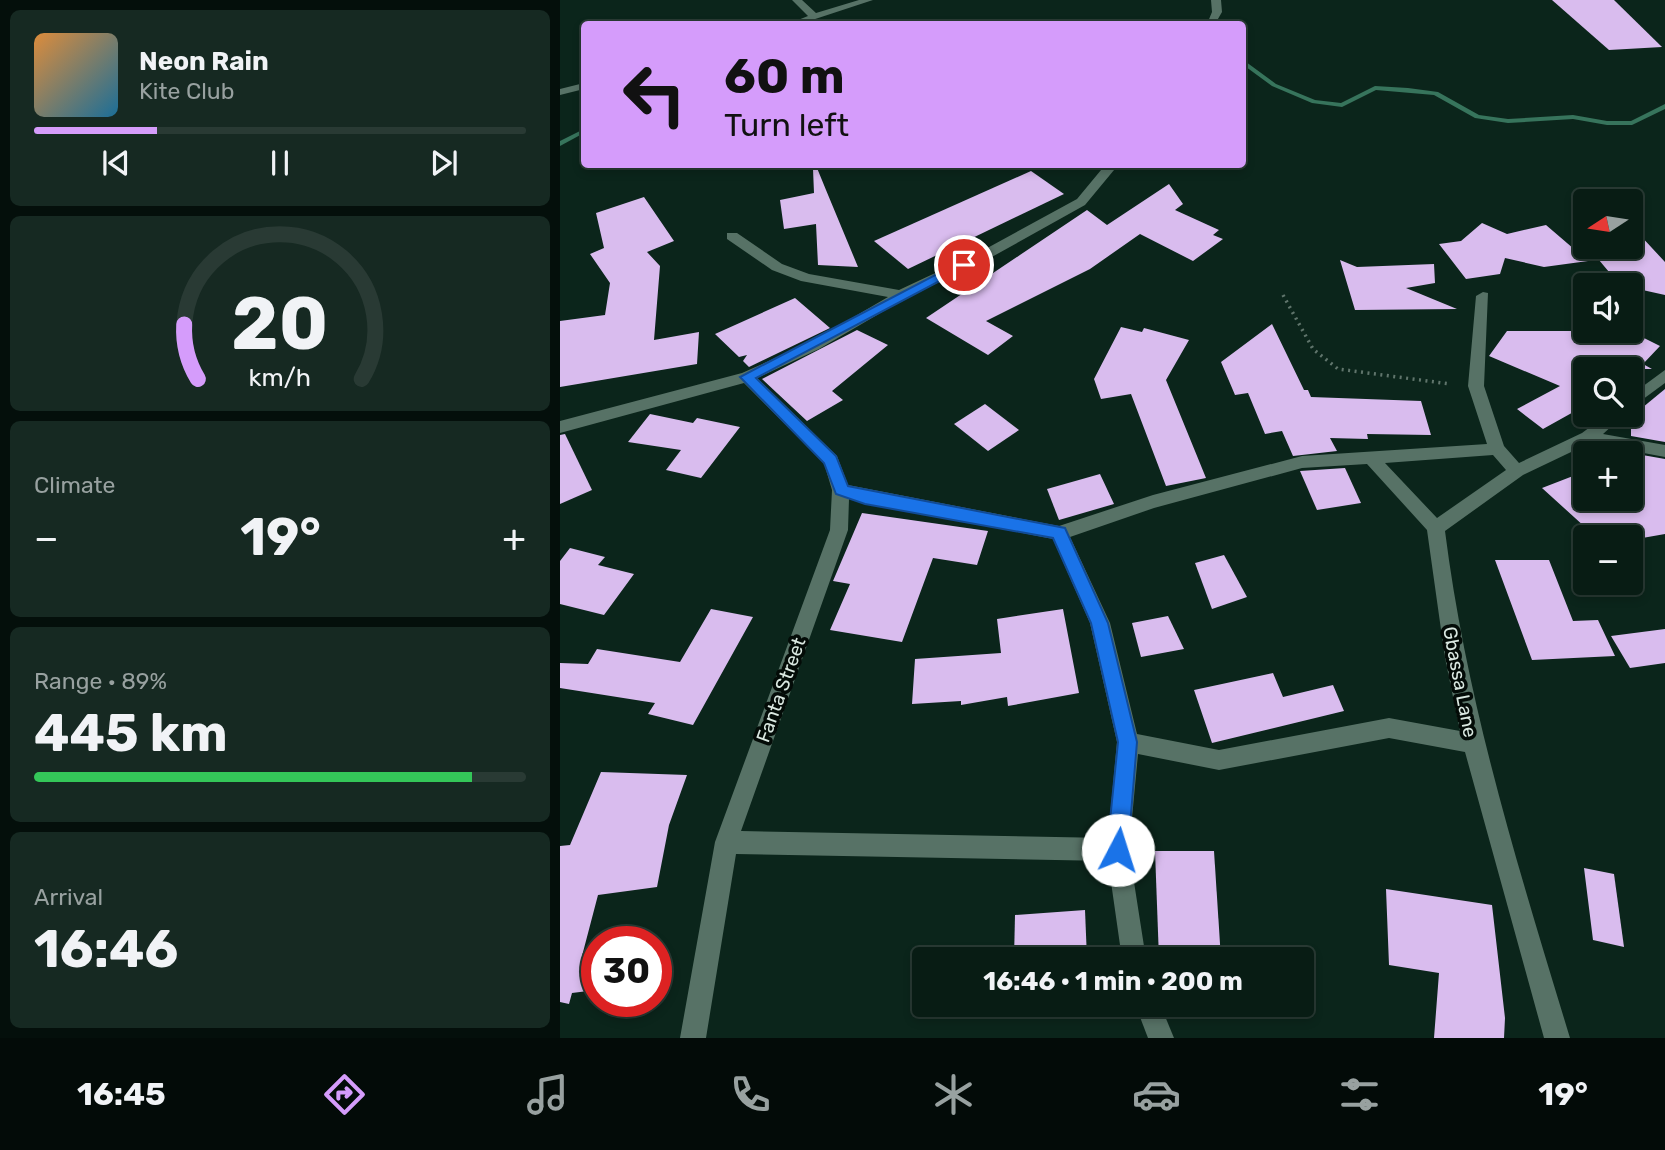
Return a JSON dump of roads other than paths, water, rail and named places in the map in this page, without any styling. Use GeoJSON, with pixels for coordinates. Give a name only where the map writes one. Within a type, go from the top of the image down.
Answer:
{"type":"FeatureCollection","features":[{"type":"Feature","properties":{"kind":"street"},"geometry":{"type":"LineString","coordinates":[[797,0],[815,17]]}},
{"type":"Feature","properties":{"kind":"street"},"geometry":{"type":"LineString","coordinates":[[802,21],[868,0]]}},
{"type":"Feature","properties":{"kind":"street"},"geometry":{"type":"LineString","coordinates":[[1212,21],[1217,12],[1216,0]]}},
{"type":"Feature","properties":{"kind":"street"},"geometry":{"type":"LineString","coordinates":[[560,92],[581,87]]}},
{"type":"Feature","properties":{"kind":"street"},"geometry":{"type":"LineString","coordinates":[[560,427],[747,377],[814,345],[901,295],[985,255],[1081,202],[1110,168]]}},
{"type":"Feature","properties":{"kind":"street"},"geometry":{"type":"LineString","coordinates":[[732,236],[777,267],[806,278],[901,295]]}},
{"type":"Feature","properties":{"kind":"street"},"geometry":{"type":"LineString","coordinates":[[1483,296],[1476,387],[1497,450],[1517,471]]}},
{"type":"Feature","properties":{"kind":"street"},"geometry":{"type":"LineString","coordinates":[[1643,393],[1665,374]]}},
{"type":"Feature","properties":{"kind":"street","name":"Fanta Street"},"geometry":{"type":"LineString","coordinates":[[693,1038],[726,842],[839,530],[841,490],[831,460],[747,377]]}},
{"type":"Feature","properties":{"kind":"street"},"geometry":{"type":"LineString","coordinates":[[1371,458],[1436,528],[1517,471],[1588,437],[1601,427]]}},
{"type":"Feature","properties":{"kind":"street"},"geometry":{"type":"LineString","coordinates":[[1588,437],[1665,451]]}},
{"type":"Feature","properties":{"kind":"street"},"geometry":{"type":"LineString","coordinates":[[841,490],[865,498],[1059,533],[1153,502],[1302,462],[1497,450]]}},
{"type":"Feature","properties":{"kind":"street","name":"Gbassa Lane"},"geometry":{"type":"LineString","coordinates":[[1436,528],[1440,579],[1472,743],[1558,1038]]}},
{"type":"Feature","properties":{"kind":"street"},"geometry":{"type":"LineString","coordinates":[[1059,533],[1100,623],[1128,742],[1118,850],[1132,947]]}},
{"type":"Feature","properties":{"kind":"street"},"geometry":{"type":"LineString","coordinates":[[1128,742],[1219,760],[1389,728],[1472,743]]}},
{"type":"Feature","properties":{"kind":"street"},"geometry":{"type":"LineString","coordinates":[[726,842],[1118,850]]}},
{"type":"Feature","properties":{"kind":"street"},"geometry":{"type":"LineString","coordinates":[[1152,1017],[1161,1038]]}},
{"type":"Feature","properties":{"kind":"waterway"},"geometry":{"type":"LineString","coordinates":[[1246,64],[1274,85],[1314,102],[1342,105],[1375,88],[1408,90],[1436,93],[1477,117],[1508,121],[1573,117],[1607,123],[1632,123],[1665,106]]}},
{"type":"Feature","properties":{"kind":"waterway"},"geometry":{"type":"LineString","coordinates":[[560,144],[581,133]]}}]}
